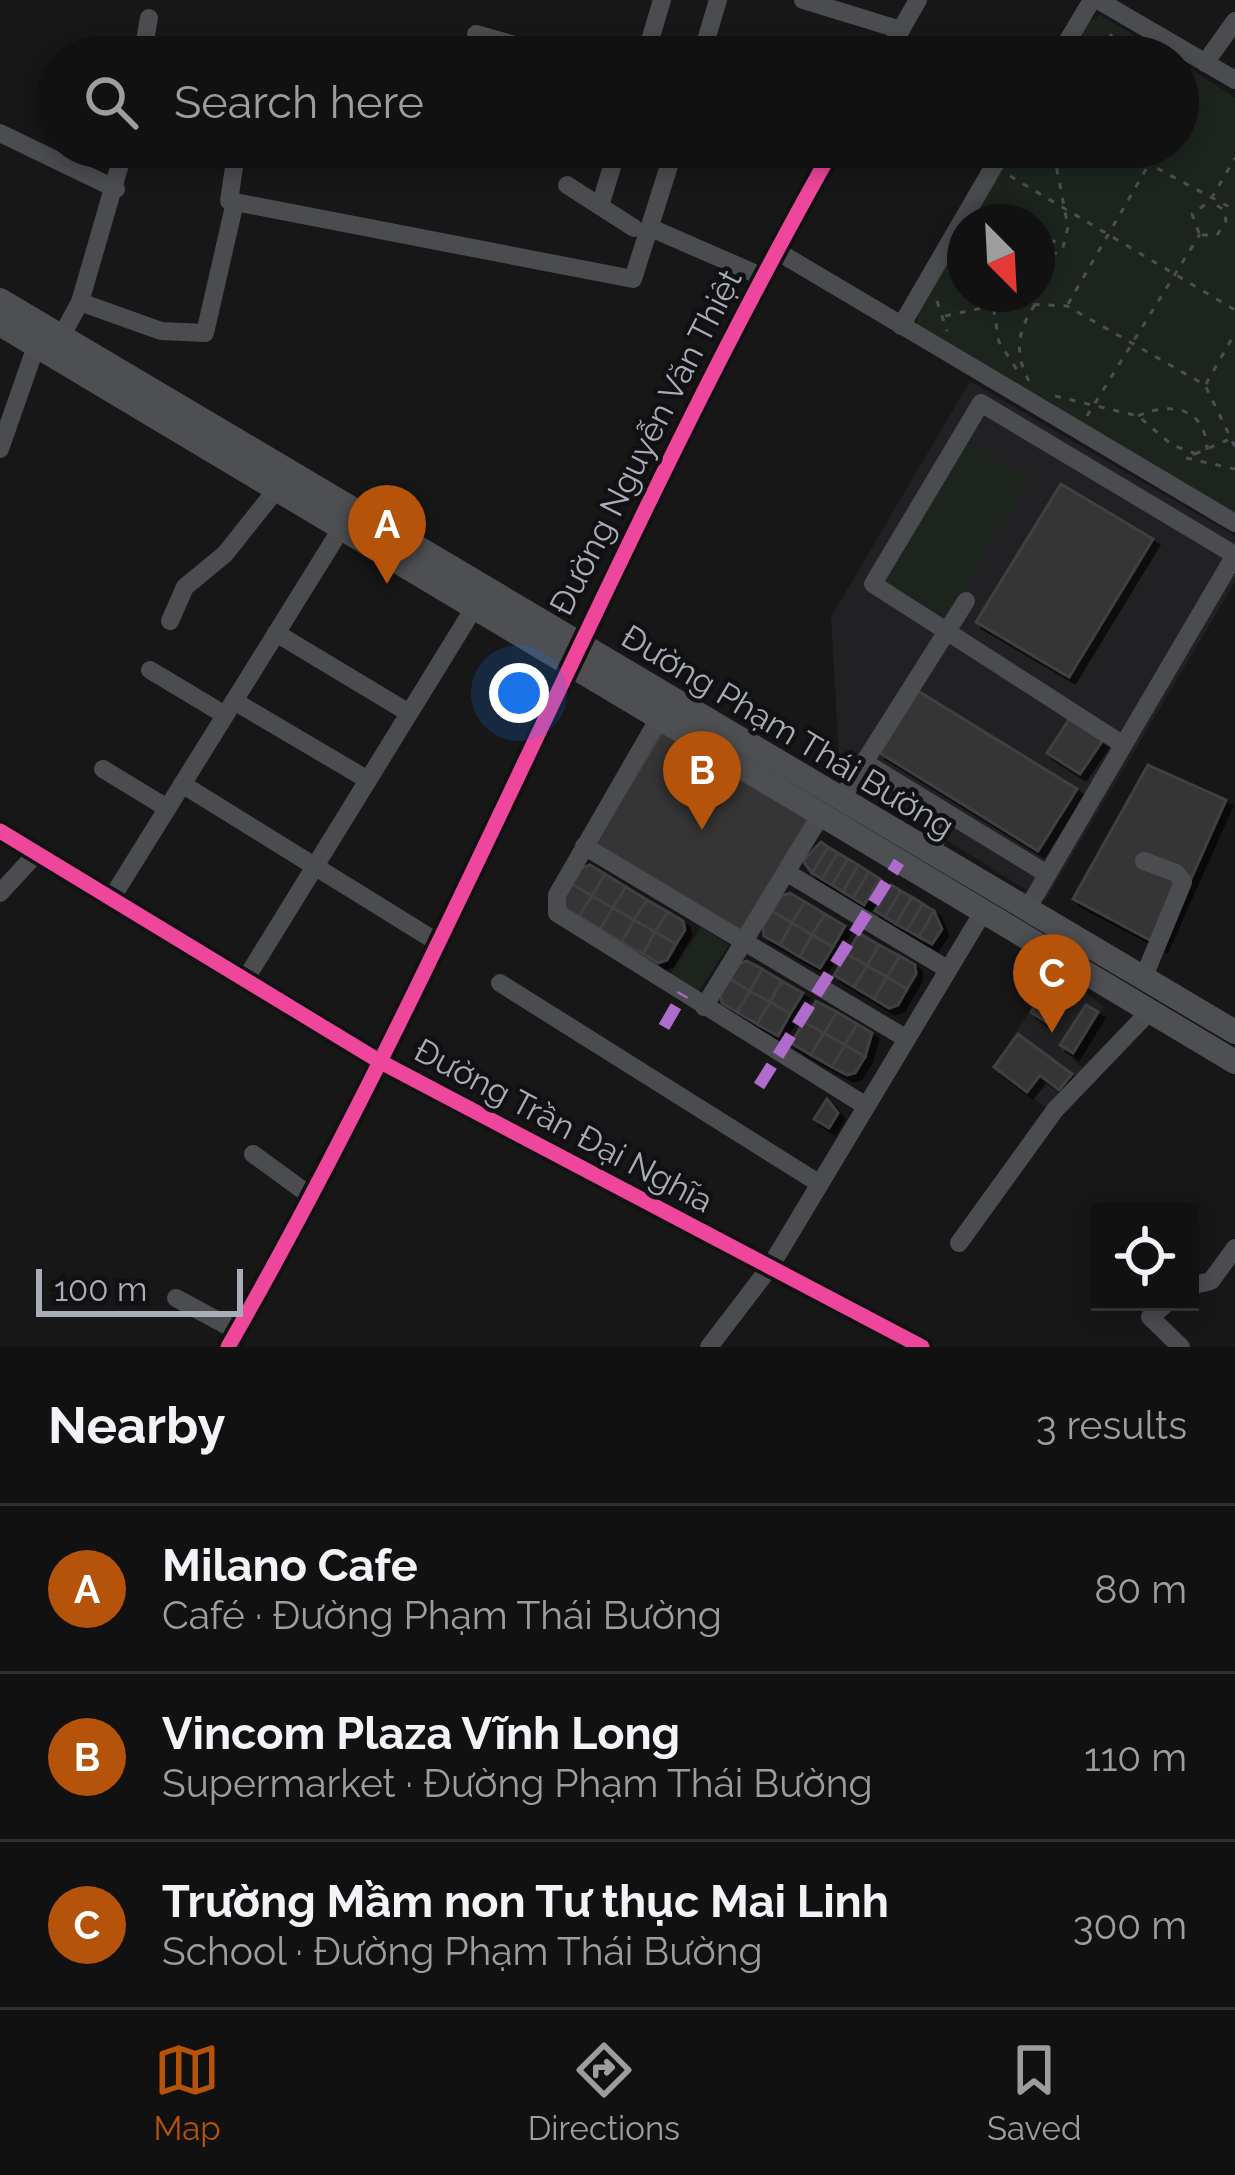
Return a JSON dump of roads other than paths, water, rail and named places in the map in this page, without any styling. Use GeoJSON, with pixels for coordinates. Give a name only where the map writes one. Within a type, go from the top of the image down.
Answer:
{"type":"FeatureCollection","features":[{"type":"Feature","properties":{"kind":"main road","name":"Đường Phạm Thái Bường"},"geometry":{"type":"LineString","coordinates":[[0,300],[348,520],[574,654],[841,799],[983,912],[1235,1062]]}},
{"type":"Feature","properties":{"kind":"main road","name":"Đường Phạm Thái Bường"},"geometry":{"type":"LineString","coordinates":[[0,325],[276,490],[348,520],[474,608],[574,654],[659,718],[821,815],[1026,911],[1235,1032]]}},
{"type":"Feature","properties":{"kind":"street"},"geometry":{"type":"LineString","coordinates":[[651,36],[662,0]]}},
{"type":"Feature","properties":{"kind":"street"},"geometry":{"type":"LineString","coordinates":[[707,36],[718,0]]}},
{"type":"Feature","properties":{"kind":"street"},"geometry":{"type":"LineString","coordinates":[[803,0],[901,30]]}},
{"type":"Feature","properties":{"kind":"street"},"geometry":{"type":"LineString","coordinates":[[897,36],[918,0]]}},
{"type":"Feature","properties":{"kind":"street"},"geometry":{"type":"LineString","coordinates":[[1071,36],[1095,0],[1158,36]]}},
{"type":"Feature","properties":{"kind":"street"},"geometry":{"type":"LineString","coordinates":[[146,36],[149,18]]}},
{"type":"Feature","properties":{"kind":"street"},"geometry":{"type":"LineString","coordinates":[[1205,63],[1235,21]]}},
{"type":"Feature","properties":{"kind":"street"},"geometry":{"type":"LineString","coordinates":[[476,34],[483,36]]}},
{"type":"Feature","properties":{"kind":"street"},"geometry":{"type":"LineString","coordinates":[[1199,60],[1235,80]]}},
{"type":"Feature","properties":{"kind":"street"},"geometry":{"type":"LineString","coordinates":[[0,133],[36,150]]}},
{"type":"Feature","properties":{"kind":"street"},"geometry":{"type":"LineString","coordinates":[[72,168],[116,189]]}},
{"type":"Feature","properties":{"kind":"street"},"geometry":{"type":"LineString","coordinates":[[61,337],[80,302],[120,168]]}},
{"type":"Feature","properties":{"kind":"street"},"geometry":{"type":"LineString","coordinates":[[234,168],[229,201],[620,279],[633,279],[639,272],[643,228],[667,168]]}},
{"type":"Feature","properties":{"kind":"street"},"geometry":{"type":"LineString","coordinates":[[600,206],[612,168]]}},
{"type":"Feature","properties":{"kind":"street","name":"Đường Nguyễn Văn Thiệt"},"geometry":{"type":"LineString","coordinates":[[232,1339],[311,1198],[761,275],[822,168]]}},
{"type":"Feature","properties":{"kind":"street"},"geometry":{"type":"LineString","coordinates":[[901,326],[993,168]]}},
{"type":"Feature","properties":{"kind":"street"},"geometry":{"type":"LineString","coordinates":[[567,185],[643,228],[761,275]]}},
{"type":"Feature","properties":{"kind":"street"},"geometry":{"type":"LineString","coordinates":[[80,302],[161,331],[205,333],[235,202]]}},
{"type":"Feature","properties":{"kind":"street"},"geometry":{"type":"LineString","coordinates":[[776,250],[1235,523]]}},
{"type":"Feature","properties":{"kind":"street"},"geometry":{"type":"LineString","coordinates":[[0,449],[37,346]]}},
{"type":"Feature","properties":{"kind":"street"},"geometry":{"type":"LineString","coordinates":[[1026,911],[1235,555],[981,403],[873,584],[1122,744]]}},
{"type":"Feature","properties":{"kind":"street"},"geometry":{"type":"LineString","coordinates":[[170,621],[276,490]]}},
{"type":"Feature","properties":{"kind":"street"},"geometry":{"type":"LineString","coordinates":[[111,898],[348,520]]}},
{"type":"Feature","properties":{"kind":"street"},"geometry":{"type":"LineString","coordinates":[[841,799],[966,601]]}},
{"type":"Feature","properties":{"kind":"street"},"geometry":{"type":"LineString","coordinates":[[245,980],[474,608]]}},
{"type":"Feature","properties":{"kind":"street"},"geometry":{"type":"LineString","coordinates":[[277,633],[410,713]]}},
{"type":"Feature","properties":{"kind":"street"},"geometry":{"type":"LineString","coordinates":[[150,670],[368,780]]}},
{"type":"Feature","properties":{"kind":"street"},"geometry":{"type":"LineString","coordinates":[[659,718],[556,898],[559,916],[866,1106]]}},
{"type":"Feature","properties":{"kind":"street"},"geometry":{"type":"LineString","coordinates":[[864,762],[1047,874]]}},
{"type":"Feature","properties":{"kind":"street"},"geometry":{"type":"LineString","coordinates":[[103,769],[167,808]]}},
{"type":"Feature","properties":{"kind":"street"},"geometry":{"type":"LineString","coordinates":[[182,784],[437,942]]}},
{"type":"Feature","properties":{"kind":"street"},"geometry":{"type":"LineString","coordinates":[[923,863],[950,814]]}},
{"type":"Feature","properties":{"kind":"street"},"geometry":{"type":"LineString","coordinates":[[704,1007],[821,815]]}},
{"type":"Feature","properties":{"kind":"street","name":"Đường Trần Đại Nghĩa"},"geometry":{"type":"LineString","coordinates":[[0,831],[380,1061],[922,1347]]}},
{"type":"Feature","properties":{"kind":"street"},"geometry":{"type":"LineString","coordinates":[[584,847],[907,1039]]}},
{"type":"Feature","properties":{"kind":"street"},"geometry":{"type":"LineString","coordinates":[[0,893],[37,853]]}},
{"type":"Feature","properties":{"kind":"street"},"geometry":{"type":"LineString","coordinates":[[1143,979],[1183,882],[1176,874],[1144,861]]}},
{"type":"Feature","properties":{"kind":"street"},"geometry":{"type":"LineString","coordinates":[[786,872],[947,969]]}},
{"type":"Feature","properties":{"kind":"street"},"geometry":{"type":"LineString","coordinates":[[710,1347],[770,1267],[983,912]]}},
{"type":"Feature","properties":{"kind":"street"},"geometry":{"type":"LineString","coordinates":[[500,983],[820,1184]]}},
{"type":"Feature","properties":{"kind":"street"},"geometry":{"type":"LineString","coordinates":[[958,1243],[1055,1110],[1148,1013]]}},
{"type":"Feature","properties":{"kind":"street"},"geometry":{"type":"LineString","coordinates":[[253,1154],[311,1198]]}},
{"type":"Feature","properties":{"kind":"street"},"geometry":{"type":"LineString","coordinates":[[1199,1284],[1211,1281],[1235,1248]]}},
{"type":"Feature","properties":{"kind":"street"},"geometry":{"type":"LineString","coordinates":[[176,1298],[232,1339]]}},
{"type":"Feature","properties":{"kind":"street"},"geometry":{"type":"LineString","coordinates":[[1157,1311],[1150,1317],[1181,1347]]}},
{"type":"Feature","properties":{"kind":"place","name":"Milano Cafe"},"geometry":{"type":"Point","coordinates":[387,584]}},
{"type":"Feature","properties":{"kind":"place","name":"Vincom Plaza Vĩnh Long"},"geometry":{"type":"Point","coordinates":[702,830]}},
{"type":"Feature","properties":{"kind":"place","name":"Trường Mầm non Tư thục Mai Linh"},"geometry":{"type":"Point","coordinates":[1052,1033]}}]}
